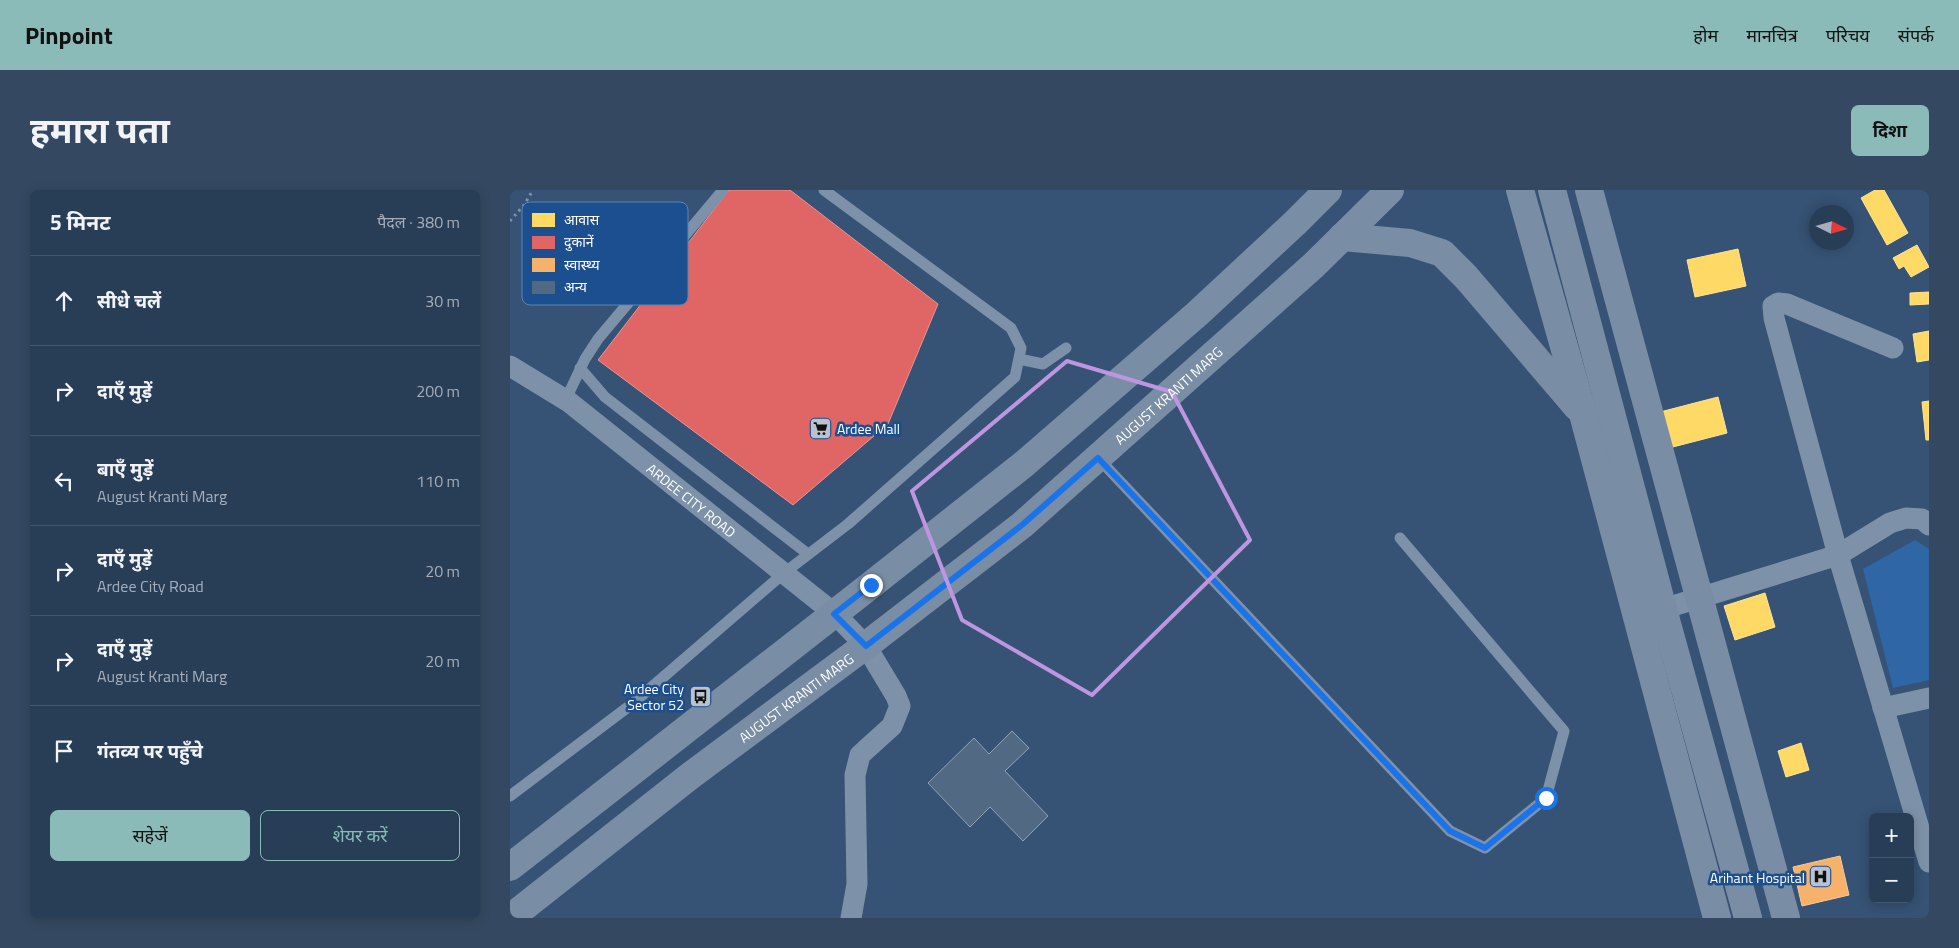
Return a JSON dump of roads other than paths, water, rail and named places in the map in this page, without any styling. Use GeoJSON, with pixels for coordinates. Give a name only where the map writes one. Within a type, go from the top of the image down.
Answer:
{"type":"FeatureCollection","features":[{"type":"Feature","properties":{"kind":"main road"},"geometry":{"type":"LineString","coordinates":[[1295,223],[1314,190]]}},
{"type":"Feature","properties":{"kind":"main road"},"geometry":{"type":"LineString","coordinates":[[510,866],[1024,464],[1197,314],[1328,190]]}},
{"type":"Feature","properties":{"kind":"main road","name":"AUGUST KRANTI MARG"},"geometry":{"type":"LineString","coordinates":[[510,918],[690,776],[866,646],[1022,525],[1314,265],[1390,190]]}},
{"type":"Feature","properties":{"kind":"main road"},"geometry":{"type":"LineString","coordinates":[[1520,190],[1583,414],[1717,918]]}},
{"type":"Feature","properties":{"kind":"main road"},"geometry":{"type":"LineString","coordinates":[[1552,190],[1663,609],[1748,918]]}},
{"type":"Feature","properties":{"kind":"main road"},"geometry":{"type":"LineString","coordinates":[[1589,190],[1786,918]]}},
{"type":"Feature","properties":{"kind":"main road"},"geometry":{"type":"LineString","coordinates":[[1342,237],[1410,243],[1442,254],[1466,277],[1583,414]]}},
{"type":"Feature","properties":{"kind":"street"},"geometry":{"type":"LineString","coordinates":[[1893,348],[1787,304],[1778,303],[1773,306],[1774,318],[1838,555],[1883,708],[1924,825],[1929,862]]}},
{"type":"Feature","properties":{"kind":"street","name":"ARDEE CITY ROAD"},"geometry":{"type":"LineString","coordinates":[[510,366],[566,400],[784,573],[834,614],[866,646],[900,706],[892,726],[860,755],[857,765],[855,775],[857,884],[851,918]]}},
{"type":"Feature","properties":{"kind":"street"},"geometry":{"type":"LineString","coordinates":[[1663,609],[1838,555],[1890,523],[1906,518],[1922,519],[1929,525]]}},
{"type":"Feature","properties":{"kind":"street"},"geometry":{"type":"LineString","coordinates":[[1883,708],[1929,698]]}},
{"type":"Feature","properties":{"kind":"lane"},"geometry":{"type":"LineString","coordinates":[[688,232],[723,190]]}},
{"type":"Feature","properties":{"kind":"lane"},"geometry":{"type":"LineString","coordinates":[[510,796],[632,704],[784,573],[848,524],[1015,377],[1021,348],[1011,328],[824,190]]}},
{"type":"Feature","properties":{"kind":"lane"},"geometry":{"type":"LineString","coordinates":[[566,400],[580,368],[598,339],[627,305]]}},
{"type":"Feature","properties":{"kind":"lane"},"geometry":{"type":"LineString","coordinates":[[1019,358],[1043,364],[1066,348]]}},
{"type":"Feature","properties":{"kind":"lane"},"geometry":{"type":"LineString","coordinates":[[580,368],[605,397],[808,554]]}},
{"type":"Feature","properties":{"kind":"lane"},"geometry":{"type":"LineString","coordinates":[[1098,458],[1450,831],[1485,848],[1546,798],[1564,731],[1400,538]]}},
{"type":"Feature","properties":{"kind":"place","name":"Ardee Mall"},"geometry":{"type":"Point","coordinates":[821,428]}},
{"type":"Feature","properties":{"kind":"place","name":"Ardee City Sector 52"},"geometry":{"type":"Point","coordinates":[700,696]}},
{"type":"Feature","properties":{"kind":"place","name":"Arihant Hospital"},"geometry":{"type":"Point","coordinates":[1821,877]}}]}
